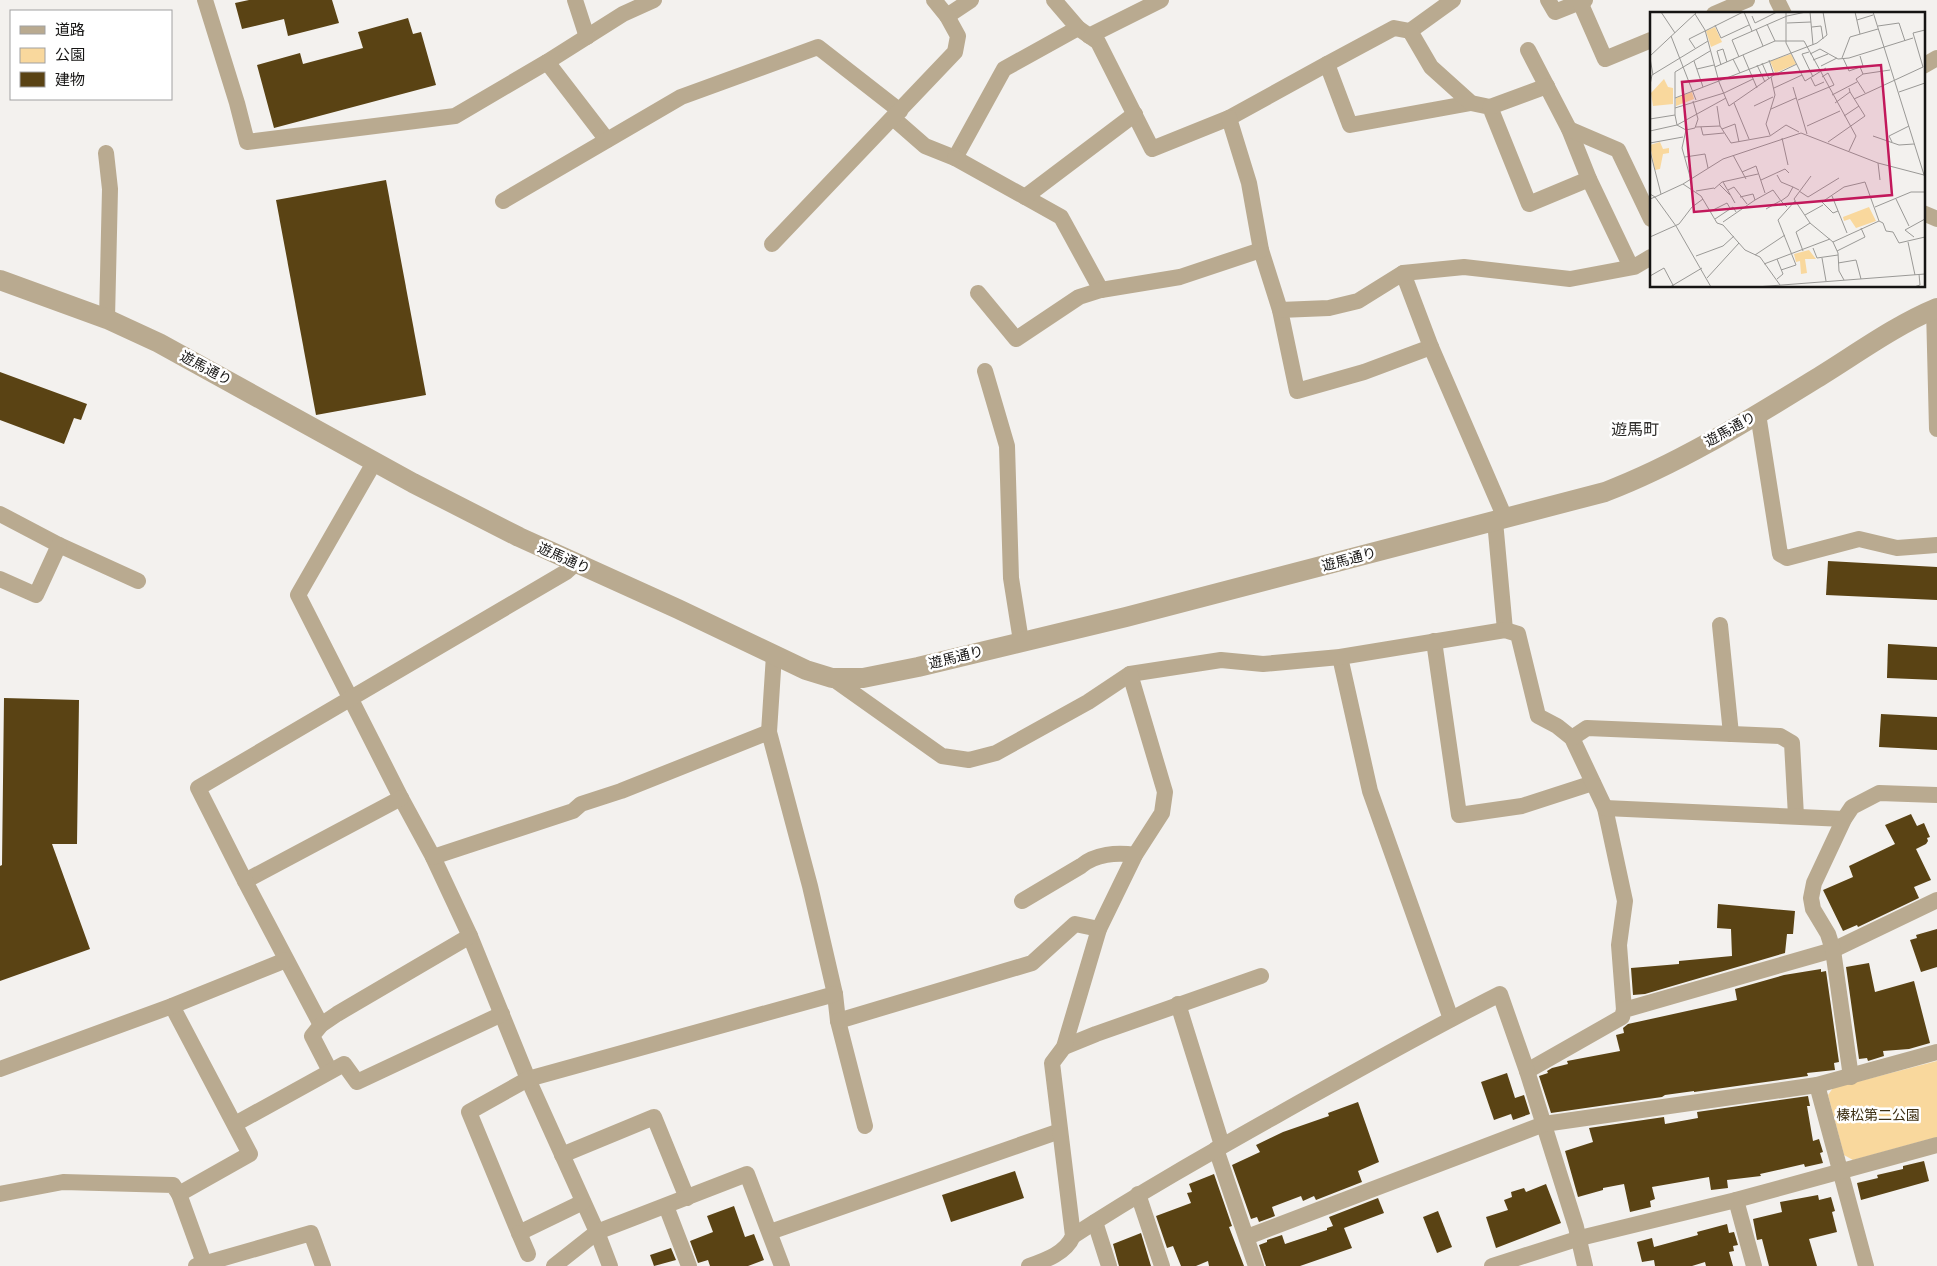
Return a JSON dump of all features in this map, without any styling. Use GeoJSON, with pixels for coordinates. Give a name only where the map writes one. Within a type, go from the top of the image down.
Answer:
{"type":"FeatureCollection","features":[{"type":"Feature","properties":{"kind":"street"},"geometry":{"type":"LineString","coordinates":[[206,0],[247,142],[455,116],[547,62],[623,14],[654,0]]}},
{"type":"Feature","properties":{"kind":"street"},"geometry":{"type":"LineString","coordinates":[[575,0],[587,37]]}},
{"type":"Feature","properties":{"kind":"street"},"geometry":{"type":"LineString","coordinates":[[772,244],[955,52],[958,36],[947,16],[934,0]]}},
{"type":"Feature","properties":{"kind":"street"},"geometry":{"type":"LineString","coordinates":[[947,16],[971,0]]}},
{"type":"Feature","properties":{"kind":"street"},"geometry":{"type":"LineString","coordinates":[[1054,0],[1084,32],[1098,42],[1152,149],[1229,118],[1394,28],[1410,31],[1453,0]]}},
{"type":"Feature","properties":{"kind":"street"},"geometry":{"type":"LineString","coordinates":[[955,158],[1004,69],[1084,32],[1161,0]]}},
{"type":"Feature","properties":{"kind":"street"},"geometry":{"type":"LineString","coordinates":[[1548,0],[1555,12],[1583,1],[1605,59],[1650,40]]}},
{"type":"Feature","properties":{"kind":"street"},"geometry":{"type":"LineString","coordinates":[[1719,12],[1747,0]]}},
{"type":"Feature","properties":{"kind":"street"},"geometry":{"type":"LineString","coordinates":[[1777,0],[1783,12]]}},
{"type":"Feature","properties":{"kind":"street"},"geometry":{"type":"LineString","coordinates":[[1410,31],[1431,67],[1471,102]]}},
{"type":"Feature","properties":{"kind":"street"},"geometry":{"type":"LineString","coordinates":[[503,201],[681,96],[818,47],[896,114],[925,146],[955,158],[1061,217],[1101,290]]}},
{"type":"Feature","properties":{"kind":"street"},"geometry":{"type":"LineString","coordinates":[[1528,50],[1569,129],[1631,268]]}},
{"type":"Feature","properties":{"kind":"street"},"geometry":{"type":"LineString","coordinates":[[1924,65],[1937,58]]}},
{"type":"Feature","properties":{"kind":"street"},"geometry":{"type":"LineString","coordinates":[[547,62],[607,140]]}},
{"type":"Feature","properties":{"kind":"street"},"geometry":{"type":"LineString","coordinates":[[1328,64],[1350,125],[1471,102],[1490,107],[1547,86]]}},
{"type":"Feature","properties":{"kind":"street"},"geometry":{"type":"LineString","coordinates":[[1490,107],[1529,204],[1590,179]]}},
{"type":"Feature","properties":{"kind":"street"},"geometry":{"type":"LineString","coordinates":[[1024,197],[1135,114]]}},
{"type":"Feature","properties":{"kind":"street"},"geometry":{"type":"LineString","coordinates":[[1229,118],[1249,182],[1261,250],[1280,310],[1297,391],[1364,372],[1431,347]]}},
{"type":"Feature","properties":{"kind":"street"},"geometry":{"type":"LineString","coordinates":[[1569,129],[1618,150],[1650,217]]}},
{"type":"Feature","properties":{"kind":"street"},"geometry":{"type":"LineString","coordinates":[[106,152],[110,189],[107,319]]}},
{"type":"Feature","properties":{"kind":"street"},"geometry":{"type":"LineString","coordinates":[[1924,213],[1937,219]]}},
{"type":"Feature","properties":{"kind":"street"},"geometry":{"type":"LineString","coordinates":[[978,293],[1016,340],[1079,297],[1101,290],[1180,277],[1261,250]]}},
{"type":"Feature","properties":{"kind":"street"},"geometry":{"type":"LineString","coordinates":[[1280,310],[1329,308],[1358,301],[1403,274],[1464,268],[1570,279],[1631,268],[1650,258]]}},
{"type":"Feature","properties":{"kind":"street"},"geometry":{"type":"LineString","coordinates":[[1403,274],[1500,519],[1505,630]]}},
{"type":"Feature","properties":{"kind":"street","name":"遊馬通り"},"geometry":{"type":"LineString","coordinates":[[0,280],[107,319],[159,343],[375,462],[519,537],[806,670],[832,678],[863,678],[1126,616],[1605,492],[1639,479],[1758,414],[1885,336],[1936,309]]}},
{"type":"Feature","properties":{"kind":"street"},"geometry":{"type":"LineString","coordinates":[[1936,309],[1937,429]]}},
{"type":"Feature","properties":{"kind":"street"},"geometry":{"type":"LineString","coordinates":[[985,371],[1007,446],[1011,578],[1021,641]]}},
{"type":"Feature","properties":{"kind":"street"},"geometry":{"type":"LineString","coordinates":[[1758,414],[1780,554],[1787,558],[1859,539],[1897,548],[1937,545]]}},
{"type":"Feature","properties":{"kind":"street"},"geometry":{"type":"LineString","coordinates":[[375,462],[298,595],[433,857],[470,936],[528,1079],[597,1232],[610,1266]]}},
{"type":"Feature","properties":{"kind":"street"},"geometry":{"type":"LineString","coordinates":[[0,514],[59,545],[138,581]]}},
{"type":"Feature","properties":{"kind":"street"},"geometry":{"type":"LineString","coordinates":[[0,579],[36,595],[59,545]]}},
{"type":"Feature","properties":{"kind":"street"},"geometry":{"type":"LineString","coordinates":[[320,1025],[244,881],[198,788],[566,572],[576,563]]}},
{"type":"Feature","properties":{"kind":"street"},"geometry":{"type":"LineString","coordinates":[[1720,625],[1731,734]]}},
{"type":"Feature","properties":{"kind":"street"},"geometry":{"type":"LineString","coordinates":[[832,678],[942,756],[969,760],[996,753],[1088,702],[1130,674],[1221,660],[1263,664],[1340,657],[1505,630],[1518,634],[1538,716],[1557,726],[1572,738],[1604,808],[1625,901],[1620,945],[1624,1010],[1622,1017],[1527,1071]]}},
{"type":"Feature","properties":{"kind":"street"},"geometry":{"type":"LineString","coordinates":[[1434,641],[1459,815],[1522,806],[1593,783]]}},
{"type":"Feature","properties":{"kind":"street"},"geometry":{"type":"LineString","coordinates":[[774,655],[769,732],[810,886],[835,994],[838,1021],[865,1126]]}},
{"type":"Feature","properties":{"kind":"street"},"geometry":{"type":"LineString","coordinates":[[1340,657],[1370,791],[1417,928],[1451,1018]]}},
{"type":"Feature","properties":{"kind":"street"},"geometry":{"type":"LineString","coordinates":[[1073,1236],[1052,1063],[1064,1047],[1099,929],[1135,855],[1162,813],[1165,792],[1130,674]]}},
{"type":"Feature","properties":{"kind":"street"},"geometry":{"type":"LineString","coordinates":[[1572,738],[1587,728],[1780,736],[1792,743],[1796,816]]}},
{"type":"Feature","properties":{"kind":"street"},"geometry":{"type":"LineString","coordinates":[[433,857],[576,810],[581,804],[621,791],[769,732]]}},
{"type":"Feature","properties":{"kind":"street"},"geometry":{"type":"LineString","coordinates":[[1851,1077],[1833,950],[1828,934],[1813,909],[1811,898],[1814,884],[1844,819],[1852,807],[1879,793],[1937,795]]}},
{"type":"Feature","properties":{"kind":"street"},"geometry":{"type":"LineString","coordinates":[[244,881],[401,798]]}},
{"type":"Feature","properties":{"kind":"street"},"geometry":{"type":"LineString","coordinates":[[1604,808],[1844,819]]}},
{"type":"Feature","properties":{"kind":"street"},"geometry":{"type":"LineString","coordinates":[[1022,901],[1081,866],[1089,859],[1121,852],[1135,855]]}},
{"type":"Feature","properties":{"kind":"street"},"geometry":{"type":"LineString","coordinates":[[1624,1010],[1833,950],[1937,900]]}},
{"type":"Feature","properties":{"kind":"street"},"geometry":{"type":"LineString","coordinates":[[838,1021],[1032,963],[1075,924],[1099,929]]}},
{"type":"Feature","properties":{"kind":"street"},"geometry":{"type":"LineString","coordinates":[[330,1072],[312,1036],[320,1025],[470,936]]}},
{"type":"Feature","properties":{"kind":"street"},"geometry":{"type":"LineString","coordinates":[[0,1069],[172,1006],[286,960]]}},
{"type":"Feature","properties":{"kind":"street"},"geometry":{"type":"LineString","coordinates":[[1064,1047],[1178,1004],[1261,976]]}},
{"type":"Feature","properties":{"kind":"street"},"geometry":{"type":"LineString","coordinates":[[528,1254],[469,1112],[528,1079],[835,994]]}},
{"type":"Feature","properties":{"kind":"street"},"geometry":{"type":"LineString","coordinates":[[1036,1265],[1068,1246],[1073,1236],[1138,1194],[1451,1018],[1500,994],[1527,1071],[1580,1238],[1585,1266]]}},
{"type":"Feature","properties":{"kind":"street"},"geometry":{"type":"LineString","coordinates":[[1178,1004],[1219,1147],[1256,1266]]}},
{"type":"Feature","properties":{"kind":"street"},"geometry":{"type":"LineString","coordinates":[[172,1006],[250,1154],[179,1194]]}},
{"type":"Feature","properties":{"kind":"street"},"geometry":{"type":"LineString","coordinates":[[235,1124],[344,1064],[357,1082],[502,1014]]}},
{"type":"Feature","properties":{"kind":"street"},"geometry":{"type":"LineString","coordinates":[[1246,1237],[1544,1124],[1817,1085],[1937,1052]]}},
{"type":"Feature","properties":{"kind":"street"},"geometry":{"type":"LineString","coordinates":[[1817,1085],[1866,1266]]}},
{"type":"Feature","properties":{"kind":"street"},"geometry":{"type":"LineString","coordinates":[[562,1155],[654,1117],[687,1198]]}},
{"type":"Feature","properties":{"kind":"street"},"geometry":{"type":"LineString","coordinates":[[770,1232],[1060,1132]]}},
{"type":"Feature","properties":{"kind":"street"},"geometry":{"type":"LineString","coordinates":[[1492,1266],[1580,1238],[1736,1200],[1937,1145]]}},
{"type":"Feature","properties":{"kind":"street"},"geometry":{"type":"LineString","coordinates":[[563,1263],[597,1232],[747,1174],[782,1266]]}},
{"type":"Feature","properties":{"kind":"street"},"geometry":{"type":"LineString","coordinates":[[0,1194],[63,1182],[173,1185],[179,1194],[200,1265],[311,1233],[323,1266]]}},
{"type":"Feature","properties":{"kind":"street"},"geometry":{"type":"LineString","coordinates":[[1138,1194],[1162,1266]]}},
{"type":"Feature","properties":{"kind":"street"},"geometry":{"type":"LineString","coordinates":[[1736,1200],[1754,1266]]}},
{"type":"Feature","properties":{"kind":"street"},"geometry":{"type":"LineString","coordinates":[[519,1233],[583,1202]]}},
{"type":"Feature","properties":{"kind":"street"},"geometry":{"type":"LineString","coordinates":[[666,1206],[689,1266]]}},
{"type":"Feature","properties":{"kind":"street"},"geometry":{"type":"LineString","coordinates":[[1095,1222],[1109,1266]]}},
{"type":"Feature","properties":{"kind":"green space","name":"榛松第二公園"},"geometry":{"type":"Polygon","coordinates":[[[1937,1061],[1937,1137],[1853,1160],[1844,1155],[1828,1095],[1833,1088],[1937,1061]]]}},
{"type":"Feature","properties":{"kind":"building"},"geometry":{"type":"Polygon","coordinates":[[[249,0],[332,0],[339,23],[288,36],[284,19],[242,29],[235,3],[249,0]]]}},
{"type":"Feature","properties":{"kind":"building"},"geometry":{"type":"Polygon","coordinates":[[[408,18],[413,34],[421,32],[436,85],[274,128],[257,65],[300,53],[303,64],[363,48],[358,32],[408,18]]]}},
{"type":"Feature","properties":{"kind":"building"},"geometry":{"type":"Polygon","coordinates":[[[386,180],[426,395],[316,415],[276,200],[386,180]]]}},
{"type":"Feature","properties":{"kind":"building"},"geometry":{"type":"Polygon","coordinates":[[[0,372],[87,404],[81,420],[74,418],[64,444],[0,420],[0,372]]]}},
{"type":"Feature","properties":{"kind":"building"},"geometry":{"type":"Polygon","coordinates":[[[1828,561],[1937,567],[1937,600],[1826,595],[1828,561]]]}},
{"type":"Feature","properties":{"kind":"building"},"geometry":{"type":"Polygon","coordinates":[[[1888,644],[1937,647],[1937,680],[1887,678],[1888,644]]]}},
{"type":"Feature","properties":{"kind":"building"},"geometry":{"type":"Polygon","coordinates":[[[4,698],[79,700],[77,844],[52,844],[90,949],[0,981],[0,866],[2,865],[4,698]]]}},
{"type":"Feature","properties":{"kind":"building"},"geometry":{"type":"Polygon","coordinates":[[[1881,714],[1937,717],[1937,750],[1879,747],[1881,714]]]}},
{"type":"Feature","properties":{"kind":"building"},"geometry":{"type":"Polygon","coordinates":[[[1911,814],[1917,826],[1924,823],[1930,837],[1927,838],[1926,844],[1916,849],[1931,880],[1914,887],[1919,898],[1858,927],[1857,925],[1843,931],[1823,890],[1853,877],[1849,866],[1895,844],[1885,825],[1911,814]]]}},
{"type":"Feature","properties":{"kind":"building"},"geometry":{"type":"Polygon","coordinates":[[[1718,904],[1795,911],[1793,934],[1787,934],[1785,953],[1645,994],[1633,995],[1631,968],[1679,964],[1679,961],[1732,956],[1731,929],[1717,928],[1718,904]]]}},
{"type":"Feature","properties":{"kind":"building"},"geometry":{"type":"Polygon","coordinates":[[[1937,929],[1937,967],[1921,972],[1910,940],[1917,938],[1916,935],[1937,929]]]}},
{"type":"Feature","properties":{"kind":"building"},"geometry":{"type":"Polygon","coordinates":[[[1869,963],[1875,992],[1914,981],[1930,1043],[1909,1049],[1883,1051],[1884,1056],[1868,1061],[1867,1058],[1859,1059],[1846,967],[1869,963]]]}},
{"type":"Feature","properties":{"kind":"building"},"geometry":{"type":"Polygon","coordinates":[[[1821,969],[1821,972],[1826,971],[1839,1062],[1834,1063],[1835,1070],[1807,1073],[1808,1076],[1665,1095],[1662,1097],[1551,1113],[1539,1076],[1548,1073],[1547,1071],[1552,1068],[1568,1064],[1567,1061],[1620,1051],[1616,1035],[1624,1033],[1623,1028],[1628,1024],[1737,1000],[1735,989],[1784,975],[1821,969]]]}},
{"type":"Feature","properties":{"kind":"building"},"geometry":{"type":"Polygon","coordinates":[[[1507,1073],[1515,1098],[1524,1095],[1530,1114],[1513,1120],[1511,1114],[1494,1120],[1481,1082],[1507,1073]]]}},
{"type":"Feature","properties":{"kind":"building"},"geometry":{"type":"Polygon","coordinates":[[[1808,1096],[1810,1106],[1807,1106],[1813,1141],[1819,1139],[1823,1152],[1820,1153],[1823,1163],[1805,1167],[1804,1164],[1760,1174],[1761,1176],[1727,1180],[1728,1188],[1711,1190],[1709,1177],[1652,1187],[1655,1199],[1650,1201],[1651,1207],[1630,1212],[1624,1184],[1603,1188],[1603,1190],[1578,1197],[1565,1151],[1593,1142],[1589,1128],[1664,1117],[1665,1124],[1698,1118],[1697,1112],[1808,1096]]]}},
{"type":"Feature","properties":{"kind":"building"},"geometry":{"type":"Polygon","coordinates":[[[1358,1102],[1379,1162],[1358,1171],[1362,1182],[1316,1200],[1314,1196],[1303,1201],[1301,1196],[1272,1207],[1275,1216],[1259,1222],[1257,1217],[1251,1219],[1232,1165],[1260,1152],[1256,1145],[1283,1132],[1329,1116],[1328,1113],[1358,1102]]]}},
{"type":"Feature","properties":{"kind":"building"},"geometry":{"type":"Polygon","coordinates":[[[1924,1161],[1929,1181],[1861,1200],[1857,1183],[1878,1178],[1877,1175],[1903,1169],[1903,1166],[1924,1161]]]}},
{"type":"Feature","properties":{"kind":"building"},"geometry":{"type":"Polygon","coordinates":[[[1015,1171],[1024,1198],[951,1222],[942,1195],[1015,1171]]]}},
{"type":"Feature","properties":{"kind":"building"},"geometry":{"type":"Polygon","coordinates":[[[1214,1174],[1232,1226],[1229,1227],[1244,1266],[1209,1266],[1208,1261],[1196,1266],[1181,1266],[1173,1246],[1167,1248],[1156,1216],[1191,1203],[1187,1193],[1192,1192],[1189,1184],[1214,1174]]]}},
{"type":"Feature","properties":{"kind":"building"},"geometry":{"type":"Polygon","coordinates":[[[1546,1184],[1561,1223],[1496,1248],[1486,1217],[1508,1210],[1504,1200],[1512,1197],[1511,1192],[1524,1188],[1526,1192],[1546,1184]]]}},
{"type":"Feature","properties":{"kind":"building"},"geometry":{"type":"Polygon","coordinates":[[[1818,1195],[1819,1200],[1831,1197],[1835,1211],[1832,1212],[1837,1232],[1809,1239],[1817,1266],[1769,1266],[1762,1239],[1757,1240],[1753,1219],[1782,1212],[1780,1202],[1818,1195]]]}},
{"type":"Feature","properties":{"kind":"building"},"geometry":{"type":"Polygon","coordinates":[[[1378,1198],[1384,1213],[1344,1228],[1352,1248],[1300,1266],[1266,1266],[1259,1245],[1267,1242],[1267,1240],[1282,1235],[1285,1244],[1327,1230],[1327,1228],[1333,1226],[1329,1217],[1378,1198]]]}},
{"type":"Feature","properties":{"kind":"building"},"geometry":{"type":"Polygon","coordinates":[[[734,1206],[745,1237],[754,1234],[764,1260],[748,1266],[710,1266],[708,1260],[698,1263],[690,1241],[713,1232],[707,1216],[734,1206]]]}},
{"type":"Feature","properties":{"kind":"building"},"geometry":{"type":"Polygon","coordinates":[[[1438,1211],[1452,1247],[1437,1253],[1423,1217],[1438,1211]]]}},
{"type":"Feature","properties":{"kind":"building"},"geometry":{"type":"Polygon","coordinates":[[[1727,1224],[1729,1233],[1734,1232],[1738,1245],[1733,1246],[1734,1251],[1729,1252],[1733,1266],[1706,1266],[1705,1262],[1692,1266],[1655,1266],[1654,1260],[1642,1262],[1637,1242],[1652,1238],[1654,1247],[1698,1235],[1697,1232],[1727,1224]]]}},
{"type":"Feature","properties":{"kind":"building"},"geometry":{"type":"Polygon","coordinates":[[[1141,1233],[1151,1266],[1119,1266],[1113,1244],[1141,1233]]]}},
{"type":"Feature","properties":{"kind":"building"},"geometry":{"type":"Polygon","coordinates":[[[671,1248],[676,1260],[654,1266],[650,1255],[671,1248]]]}},
{"type":"Feature","properties":{"kind":"district","name":"遊馬町"},"geometry":{"type":"Point","coordinates":[1635,429]}}]}
